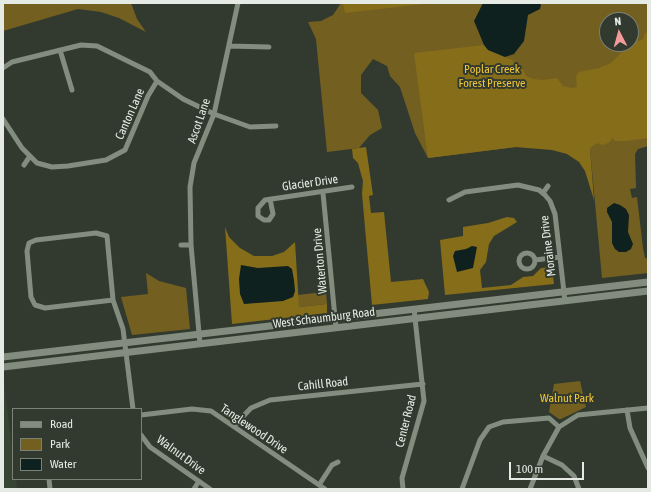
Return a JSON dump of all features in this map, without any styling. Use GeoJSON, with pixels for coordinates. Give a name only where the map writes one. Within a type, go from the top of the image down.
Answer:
{"type":"FeatureCollection","features":[{"type":"Feature","properties":{"kind":"main road","name":"West Schaumburg Road"},"geometry":{"type":"LineString","coordinates":[[3,357],[648,282]]}},
{"type":"Feature","properties":{"kind":"main road","name":"West Schaumburg Road"},"geometry":{"type":"LineString","coordinates":[[3,367],[648,291]]}},
{"type":"Feature","properties":{"kind":"street","name":"Ascot Lane"},"geometry":{"type":"LineString","coordinates":[[200,344],[191,245],[190,187],[194,163],[214,114],[238,3]]}},
{"type":"Feature","properties":{"kind":"street"},"geometry":{"type":"LineString","coordinates":[[3,68],[12,62],[81,45],[97,46],[145,70],[157,81],[184,99],[214,114],[250,127],[276,126]]}},
{"type":"Feature","properties":{"kind":"street"},"geometry":{"type":"LineString","coordinates":[[229,46],[269,47]]}},
{"type":"Feature","properties":{"kind":"street"},"geometry":{"type":"LineString","coordinates":[[60,50],[72,90]]}},
{"type":"Feature","properties":{"kind":"street","name":"Canton Lane"},"geometry":{"type":"LineString","coordinates":[[3,119],[22,148],[37,163],[52,167],[106,160],[125,150],[148,96],[157,81]]}},
{"type":"Feature","properties":{"kind":"street"},"geometry":{"type":"LineString","coordinates":[[24,165],[30,156]]}},
{"type":"Feature","properties":{"kind":"street"},"geometry":{"type":"LineString","coordinates":[[449,200],[465,192],[518,186],[534,188],[542,193],[548,186]]}},
{"type":"Feature","properties":{"kind":"street","name":"Glacier Drive"},"geometry":{"type":"LineString","coordinates":[[270,199],[352,188]]}},
{"type":"Feature","properties":{"kind":"street","name":"Waterton Drive"},"geometry":{"type":"LineString","coordinates":[[323,192],[336,328]]}},
{"type":"Feature","properties":{"kind":"street","name":"Moraine Drive"},"geometry":{"type":"LineString","coordinates":[[542,193],[554,208],[565,301]]}},
{"type":"Feature","properties":{"kind":"street"},"geometry":{"type":"LineString","coordinates":[[113,300],[45,308],[35,305],[31,297],[27,251],[29,243],[36,240],[96,233],[107,236],[113,300],[123,328],[133,408]]}},
{"type":"Feature","properties":{"kind":"street"},"geometry":{"type":"LineString","coordinates":[[181,246],[191,245]]}},
{"type":"Feature","properties":{"kind":"street"},"geometry":{"type":"LineString","coordinates":[[535,260],[560,257]]}},
{"type":"Feature","properties":{"kind":"street","name":"Center Road"},"geometry":{"type":"LineString","coordinates":[[403,489],[402,478],[424,401],[414,309]]}},
{"type":"Feature","properties":{"kind":"street","name":"Cahill Road"},"geometry":{"type":"LineString","coordinates":[[234,426],[251,408],[270,400],[423,384]]}},
{"type":"Feature","properties":{"kind":"street"},"geometry":{"type":"LineString","coordinates":[[530,489],[542,456],[559,427],[578,416],[648,408]]}},
{"type":"Feature","properties":{"kind":"street","name":"Tanglewood Drive"},"geometry":{"type":"LineString","coordinates":[[142,415],[192,409],[211,411],[325,489]]}},
{"type":"Feature","properties":{"kind":"street"},"geometry":{"type":"LineString","coordinates":[[627,410],[630,428],[648,468]]}},
{"type":"Feature","properties":{"kind":"street"},"geometry":{"type":"LineString","coordinates":[[462,489],[480,440],[489,427],[503,422],[549,418],[559,427]]}},
{"type":"Feature","properties":{"kind":"street","name":"Walnut Drive"},"geometry":{"type":"LineString","coordinates":[[142,436],[150,447],[210,489]]}},
{"type":"Feature","properties":{"kind":"street"},"geometry":{"type":"LineString","coordinates":[[542,456],[562,465],[574,476],[579,489]]}},
{"type":"Feature","properties":{"kind":"street"},"geometry":{"type":"LineString","coordinates":[[319,485],[332,465],[338,462]]}},
{"type":"Feature","properties":{"kind":"street"},"geometry":{"type":"LineString","coordinates":[[194,489],[199,481]]}},
{"type":"Feature","properties":{"kind":"shaded area"},"geometry":{"type":"Polygon","coordinates":[[[3,374],[12,448],[12,480],[16,480],[17,489],[3,489],[3,374]]]}},
{"type":"Feature","properties":{"kind":"green space"},"geometry":{"type":"Polygon","coordinates":[[[3,3],[131,3],[137,19],[146,32],[119,18],[101,12],[78,9],[3,31],[3,3]]]}},
{"type":"Feature","properties":{"kind":"green space","name":"Poplar Creek Forest Preserve"},"geometry":{"type":"Polygon","coordinates":[[[341,3],[648,3],[648,146],[638,149],[635,154],[636,188],[630,189],[632,198],[637,197],[643,248],[645,258],[648,259],[648,273],[602,278],[589,138],[428,158],[415,133],[400,87],[390,76],[387,66],[373,59],[361,75],[361,93],[378,110],[382,128],[370,135],[359,148],[327,152],[316,39],[308,22],[321,21],[333,15],[341,3]]]}},
{"type":"Feature","properties":{"kind":"green space"},"geometry":{"type":"Polygon","coordinates":[[[343,3],[432,3],[345,13],[343,3]]]}},
{"type":"Feature","properties":{"kind":"green space"},"geometry":{"type":"Polygon","coordinates":[[[645,33],[648,33],[648,138],[615,141],[613,138],[608,143],[603,145],[597,143],[590,148],[594,200],[585,171],[579,162],[567,154],[552,150],[515,147],[428,158],[414,53],[484,45],[488,50],[512,60],[524,71],[526,76],[533,79],[543,80],[557,78],[563,86],[571,88],[577,87],[576,76],[579,72],[599,68],[611,63],[621,52],[639,52],[639,41],[643,39],[645,33]]]}},
{"type":"Feature","properties":{"kind":"green space"},"geometry":{"type":"Polygon","coordinates":[[[366,147],[373,195],[369,196],[371,213],[384,212],[391,282],[423,279],[429,292],[428,299],[372,305],[362,194],[363,181],[358,163],[353,158],[352,149],[366,147]]]}},
{"type":"Feature","properties":{"kind":"green space"},"geometry":{"type":"Polygon","coordinates":[[[507,217],[514,218],[517,222],[494,236],[489,244],[486,262],[480,270],[482,288],[511,285],[523,277],[533,276],[541,268],[552,267],[554,284],[445,295],[440,240],[463,236],[463,227],[488,223],[507,217]]]}},
{"type":"Feature","properties":{"kind":"green space"},"geometry":{"type":"Polygon","coordinates":[[[225,227],[229,237],[240,248],[254,256],[272,256],[284,252],[295,242],[299,307],[327,304],[327,313],[232,324],[225,227]]]}},
{"type":"Feature","properties":{"kind":"green space"},"geometry":{"type":"Polygon","coordinates":[[[146,273],[159,281],[186,288],[190,329],[132,335],[121,297],[148,294],[146,273]]]}},
{"type":"Feature","properties":{"kind":"green space"},"geometry":{"type":"Polygon","coordinates":[[[326,292],[327,304],[299,307],[297,295],[326,292]]]}},
{"type":"Feature","properties":{"kind":"green space","name":"Walnut Park"},"geometry":{"type":"Polygon","coordinates":[[[580,381],[586,407],[561,419],[549,412],[554,384],[580,381]]]}},
{"type":"Feature","properties":{"kind":"water"},"geometry":{"type":"Polygon","coordinates":[[[483,3],[540,3],[540,9],[528,15],[524,41],[514,54],[505,57],[488,50],[484,45],[474,21],[483,3]]]}},
{"type":"Feature","properties":{"kind":"water"},"geometry":{"type":"Polygon","coordinates":[[[614,203],[626,209],[629,215],[628,232],[633,244],[631,249],[626,252],[619,252],[615,249],[612,243],[612,222],[607,212],[607,208],[614,203]]]}},
{"type":"Feature","properties":{"kind":"water"},"geometry":{"type":"Polygon","coordinates":[[[472,246],[477,247],[473,268],[457,272],[453,256],[455,251],[472,246]]]}},
{"type":"Feature","properties":{"kind":"water"},"geometry":{"type":"Polygon","coordinates":[[[241,265],[258,268],[288,266],[292,269],[294,280],[295,291],[293,297],[283,301],[244,304],[240,294],[239,279],[241,265]]]}}]}
